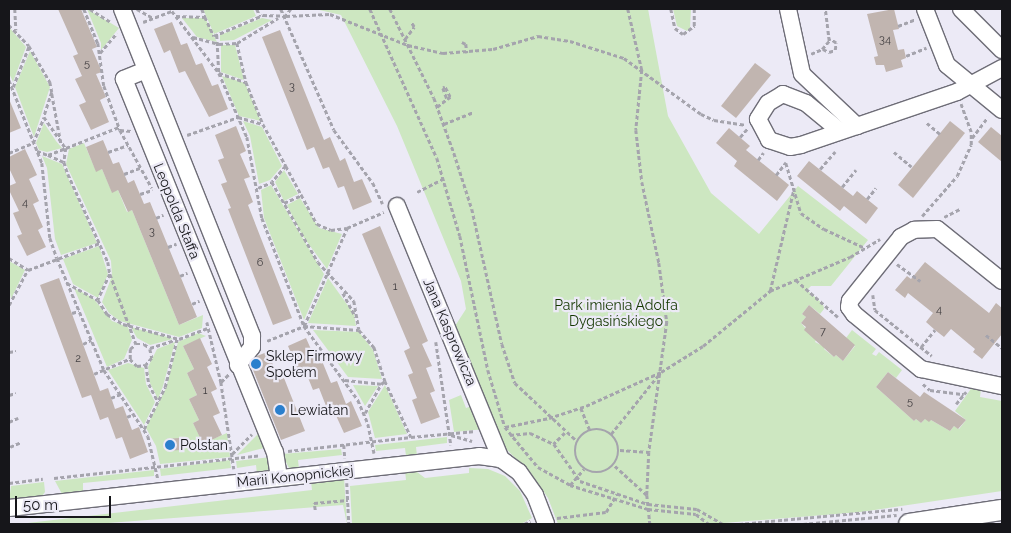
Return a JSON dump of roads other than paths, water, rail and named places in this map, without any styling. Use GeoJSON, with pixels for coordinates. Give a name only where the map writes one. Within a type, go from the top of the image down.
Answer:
{"type":"FeatureCollection","features":[{"type":"Feature","properties":{"kind":"main road"},"geometry":{"type":"LineString","coordinates":[[910,516],[1002,510]]}},
{"type":"Feature","properties":{"kind":"street","name":"Leopolda Staffa"},"geometry":{"type":"LineString","coordinates":[[122,9],[254,343],[238,365]]}},
{"type":"Feature","properties":{"kind":"street"},"geometry":{"type":"LineString","coordinates":[[788,9],[802,74],[857,126]]}},
{"type":"Feature","properties":{"kind":"street"},"geometry":{"type":"LineString","coordinates":[[961,9],[1002,50]]}},
{"type":"Feature","properties":{"kind":"street"},"geometry":{"type":"LineString","coordinates":[[926,13],[944,60],[969,93],[998,110]]}},
{"type":"Feature","properties":{"kind":"street"},"geometry":{"type":"LineString","coordinates":[[840,131],[806,103],[783,94],[764,108],[754,125],[769,140],[782,147],[800,145],[840,131],[969,93],[1002,68]]}},
{"type":"Feature","properties":{"kind":"street","name":"Leopolda Staffa"},"geometry":{"type":"LineString","coordinates":[[146,70],[124,78],[183,247],[238,365],[275,452],[279,477]]}},
{"type":"Feature","properties":{"kind":"street","name":"Jana Kasprowicza"},"geometry":{"type":"LineString","coordinates":[[391,213],[498,432],[501,459]]}},
{"type":"Feature","properties":{"kind":"street"},"geometry":{"type":"LineString","coordinates":[[1002,281],[937,229],[914,230],[901,237],[850,301],[849,307],[854,314],[921,369],[1002,386]]}},
{"type":"Feature","properties":{"kind":"street"},"geometry":{"type":"LineString","coordinates":[[183,247],[214,238]]}},
{"type":"Feature","properties":{"kind":"street","name":"Marii Konopnickiej"},"geometry":{"type":"LineString","coordinates":[[9,508],[479,456],[501,459]]}},
{"type":"Feature","properties":{"kind":"street"},"geometry":{"type":"LineString","coordinates":[[501,459],[528,481],[549,521]]}},
{"type":"Feature","properties":{"kind":"place","name":"Sklep Firmowy Społem"},"geometry":{"type":"Point","coordinates":[256,364]}},
{"type":"Feature","properties":{"kind":"place","name":"Lewiatan"},"geometry":{"type":"Point","coordinates":[280,410]}},
{"type":"Feature","properties":{"kind":"place","name":"Polstan"},"geometry":{"type":"Point","coordinates":[170,445]}},
{"type":"Feature","properties":{"kind":"park label","name":"Park imienia Adolfa Dygasińskiego"},"geometry":{"type":"Point","coordinates":[616,314]}}]}
